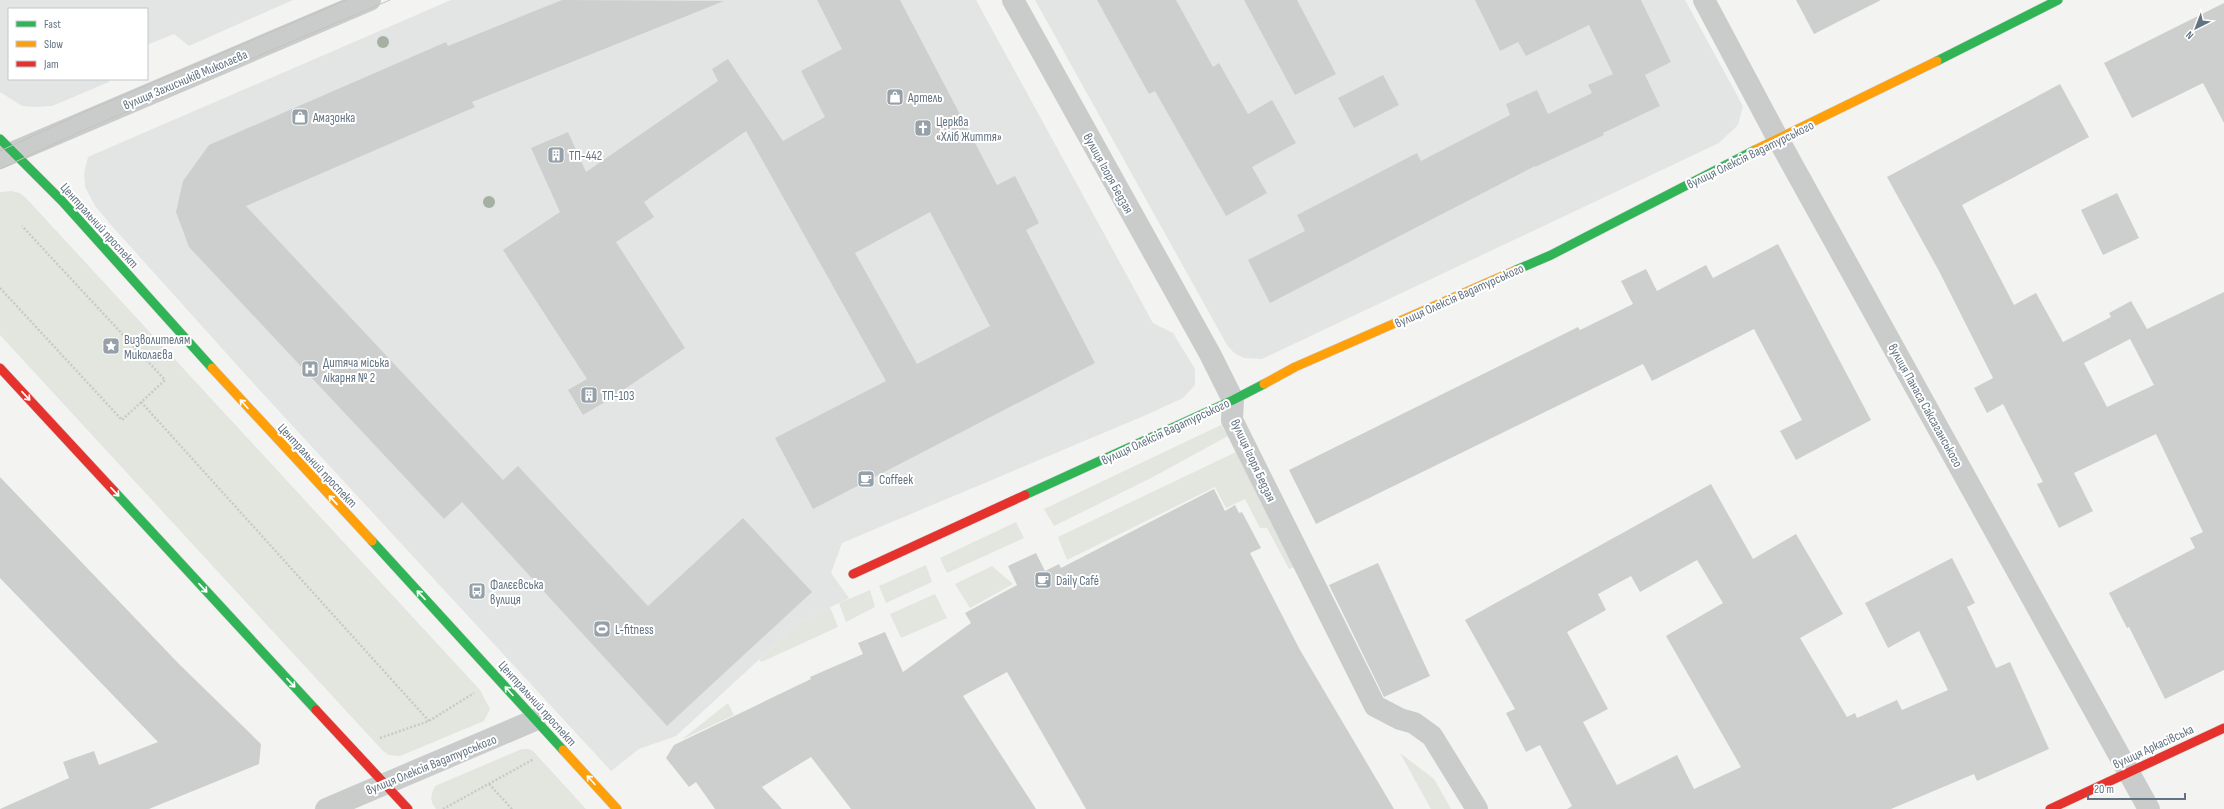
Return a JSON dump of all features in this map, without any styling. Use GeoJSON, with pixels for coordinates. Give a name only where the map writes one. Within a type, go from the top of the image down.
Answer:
{"type":"FeatureCollection","features":[{"type":"Feature","properties":{"kind":"main road","name":"вулиця Олексія Вадатурського"},"geometry":{"type":"LineString","coordinates":[[853,574],[1233,400],[1295,367],[1551,255],[1778,139],[1821,120],[2058,0]]}},
{"type":"Feature","properties":{"kind":"main road","name":"Центральний проспект"},"geometry":{"type":"LineString","coordinates":[[5,150],[62,201],[261,422],[617,809]]}},
{"type":"Feature","properties":{"kind":"main road"},"geometry":{"type":"LineString","coordinates":[[0,368],[408,809]]}},
{"type":"Feature","properties":{"kind":"main road","name":"вулиця Аркасівська"},"geometry":{"type":"LineString","coordinates":[[2050,809],[2224,728]]}},
{"type":"Feature","properties":{"kind":"street","name":"вулиця Захисників Миколаєва"},"geometry":{"type":"LineString","coordinates":[[5,150],[370,0]]}},
{"type":"Feature","properties":{"kind":"street","name":"вулиця Ігоря Бедзая"},"geometry":{"type":"LineString","coordinates":[[1013,0],[1206,347],[1233,400],[1232,420],[1374,706],[1400,719],[1414,723],[1432,736],[1477,809]]}},
{"type":"Feature","properties":{"kind":"street","name":"вулиця Панаса Саксаганського"},"geometry":{"type":"LineString","coordinates":[[1704,0],[1778,139],[2149,809]]}},
{"type":"Feature","properties":{"kind":"street","name":"вулиця Олексія Вадатурського"},"geometry":{"type":"LineString","coordinates":[[326,809],[535,720]]}},
{"type":"Feature","properties":{"kind":"path"},"geometry":{"type":"LineString","coordinates":[[0,288],[122,420],[165,380],[22,226]]}},
{"type":"Feature","properties":{"kind":"path"},"geometry":{"type":"LineString","coordinates":[[141,402],[430,720]]}},
{"type":"Feature","properties":{"kind":"path"},"geometry":{"type":"LineString","coordinates":[[376,739],[430,720],[480,690]]}},
{"type":"Feature","properties":{"kind":"path"},"geometry":{"type":"LineString","coordinates":[[443,809],[537,758]]}},
{"type":"Feature","properties":{"kind":"path"},"geometry":{"type":"LineString","coordinates":[[489,784],[512,809]]}},
{"type":"Feature","properties":{"kind":"shaded area"},"geometry":{"type":"Polygon","coordinates":[[[0,0],[293,0],[189,46],[174,34],[148,45],[148,8],[8,8],[8,80],[109,80],[109,82],[52,106],[22,106],[0,92],[0,0]]]}},
{"type":"Feature","properties":{"kind":"shaded area"},"geometry":{"type":"Polygon","coordinates":[[[451,0],[976,0],[1153,323],[1173,333],[1195,369],[1195,385],[1183,398],[1146,415],[842,543],[831,573],[849,598],[800,622],[676,736],[639,749],[611,771],[254,384],[111,225],[95,206],[85,187],[84,173],[88,157],[451,0]]]}},
{"type":"Feature","properties":{"kind":"shaded area"},"geometry":{"type":"Polygon","coordinates":[[[1035,0],[1685,0],[1743,106],[1738,125],[1719,143],[1262,359],[1244,358],[1234,353],[1227,345],[1035,0]]]}},
{"type":"Feature","properties":{"kind":"shaded area"},"geometry":{"type":"Polygon","coordinates":[[[11,191],[20,193],[26,198],[480,690],[490,709],[484,721],[400,756],[389,755],[383,751],[0,335],[0,192],[11,191]]]}},
{"type":"Feature","properties":{"kind":"shaded area"},"geometry":{"type":"Polygon","coordinates":[[[1221,425],[1228,436],[1151,478],[1054,526],[1044,509],[1221,425]]]}},
{"type":"Feature","properties":{"kind":"shaded area"},"geometry":{"type":"Polygon","coordinates":[[[1238,451],[1300,565],[1289,569],[1267,528],[1260,528],[1245,499],[1226,508],[1215,487],[1067,560],[1058,537],[1238,451]]]}},
{"type":"Feature","properties":{"kind":"shaded area"},"geometry":{"type":"Polygon","coordinates":[[[1016,522],[1024,538],[947,573],[940,558],[1016,522]]]}},
{"type":"Feature","properties":{"kind":"shaded area"},"geometry":{"type":"Polygon","coordinates":[[[926,565],[932,582],[886,603],[879,586],[926,565]]]}},
{"type":"Feature","properties":{"kind":"shaded area"},"geometry":{"type":"Polygon","coordinates":[[[992,566],[1013,584],[970,608],[955,584],[992,566]]]}},
{"type":"Feature","properties":{"kind":"shaded area"},"geometry":{"type":"Polygon","coordinates":[[[870,590],[875,607],[846,622],[839,603],[870,590]]]}},
{"type":"Feature","properties":{"kind":"shaded area"},"geometry":{"type":"Polygon","coordinates":[[[935,594],[947,618],[901,638],[890,614],[935,594]]]}},
{"type":"Feature","properties":{"kind":"shaded area"},"geometry":{"type":"Polygon","coordinates":[[[830,607],[838,627],[761,662],[759,660],[800,622],[830,607]]]}},
{"type":"Feature","properties":{"kind":"shaded area"},"geometry":{"type":"Polygon","coordinates":[[[728,703],[734,715],[681,740],[728,703]]]}},
{"type":"Feature","properties":{"kind":"shaded area"},"geometry":{"type":"Polygon","coordinates":[[[522,749],[533,751],[586,809],[436,809],[432,803],[432,792],[435,786],[522,749]]]}},
{"type":"Feature","properties":{"kind":"shaded area"},"geometry":{"type":"Polygon","coordinates":[[[1400,753],[1434,779],[1451,809],[1431,809],[1400,753]]]}},
{"type":"Feature","properties":{"kind":"building"},"geometry":{"type":"Polygon","coordinates":[[[562,0],[724,1],[472,102],[475,107],[246,206],[503,480],[518,466],[648,606],[743,518],[812,592],[667,726],[462,502],[444,519],[189,247],[176,212],[183,181],[209,145],[446,42],[448,46],[562,0]]]}},
{"type":"Feature","properties":{"kind":"building"},"geometry":{"type":"Polygon","coordinates":[[[817,0],[900,0],[997,185],[1015,176],[1039,223],[1026,230],[1095,363],[813,509],[775,438],[886,381],[746,131],[644,202],[654,217],[616,242],[685,348],[610,399],[583,415],[568,390],[587,379],[503,250],[560,212],[531,148],[568,132],[586,172],[718,81],[712,69],[728,59],[783,141],[825,117],[801,71],[842,49],[817,0]],[[930,212],[855,253],[917,364],[990,326],[930,212]]]}},
{"type":"Feature","properties":{"kind":"building"},"geometry":{"type":"Polygon","coordinates":[[[1097,0],[1176,0],[1213,67],[1219,63],[1248,114],[1272,100],[1296,143],[1252,167],[1267,193],[1226,216],[1155,91],[1149,94],[1097,0]]]}},
{"type":"Feature","properties":{"kind":"building"},"geometry":{"type":"Polygon","coordinates":[[[1244,0],[1297,0],[1336,74],[1295,95],[1244,0]]]}},
{"type":"Feature","properties":{"kind":"building"},"geometry":{"type":"Polygon","coordinates":[[[1475,0],[1641,0],[1671,62],[1645,75],[1660,106],[1603,133],[1604,135],[1535,166],[1270,303],[1248,260],[1305,231],[1297,215],[1417,153],[1421,161],[1510,115],[1506,104],[1537,90],[1548,114],[1592,93],[1588,85],[1613,74],[1589,25],[1526,56],[1518,42],[1500,51],[1475,0]]]}},
{"type":"Feature","properties":{"kind":"building"},"geometry":{"type":"Polygon","coordinates":[[[1796,0],[1881,0],[1814,34],[1796,0]]]}},
{"type":"Feature","properties":{"kind":"building"},"geometry":{"type":"Polygon","coordinates":[[[2224,3],[2224,123],[2203,83],[2132,118],[2104,63],[2224,3]]]}},
{"type":"Feature","properties":{"kind":"building"},"geometry":{"type":"Polygon","coordinates":[[[1383,75],[1399,105],[1354,128],[1338,98],[1383,75]]]}},
{"type":"Feature","properties":{"kind":"building"},"geometry":{"type":"Polygon","coordinates":[[[2060,84],[2089,137],[1962,205],[2014,305],[2036,293],[2063,342],[2111,317],[2109,313],[2131,301],[2147,329],[2224,292],[2224,670],[2165,699],[2129,627],[2127,628],[2109,593],[2195,548],[2190,538],[2203,532],[2156,434],[2074,473],[2093,511],[2059,528],[2037,484],[2043,482],[2003,404],[1987,413],[1974,388],[1993,378],[1939,271],[1887,177],[2060,84]],[[2130,339],[2084,363],[2107,407],[2154,385],[2130,339]]]}},
{"type":"Feature","properties":{"kind":"building"},"geometry":{"type":"Polygon","coordinates":[[[2117,193],[2139,238],[2103,255],[2081,210],[2117,193]]]}},
{"type":"Feature","properties":{"kind":"building"},"geometry":{"type":"Polygon","coordinates":[[[1778,244],[1871,420],[1796,460],[1780,431],[1802,420],[1754,329],[1652,381],[1643,364],[1316,524],[1289,470],[1578,327],[1580,330],[1633,304],[1621,281],[1646,269],[1657,291],[1706,265],[1713,278],[1778,244]]]}},
{"type":"Feature","properties":{"kind":"building"},"geometry":{"type":"Polygon","coordinates":[[[0,477],[179,664],[261,744],[259,764],[149,809],[0,809],[69,778],[63,762],[94,751],[99,765],[158,742],[0,578],[0,477]]]}},
{"type":"Feature","properties":{"kind":"building"},"geometry":{"type":"Polygon","coordinates":[[[1711,484],[1753,559],[1796,534],[1843,614],[1800,638],[1847,717],[1855,713],[1857,718],[1897,700],[1902,710],[1948,690],[1919,631],[1888,648],[1865,603],[1952,558],[1975,603],[1967,607],[1996,668],[2010,662],[2049,749],[1977,781],[1974,774],[1891,809],[1567,809],[1572,806],[1540,745],[1526,752],[1506,713],[1515,709],[1465,620],[1711,484]],[[1697,560],[1640,592],[1631,576],[1598,594],[1606,610],[1567,632],[1608,709],[1583,722],[1617,785],[1677,755],[1694,789],[1741,767],[1666,636],[1723,603],[1697,560]]]}},
{"type":"Feature","properties":{"kind":"building"},"geometry":{"type":"Polygon","coordinates":[[[1214,489],[1225,511],[1235,505],[1239,513],[1242,512],[1261,548],[1250,553],[1300,650],[1394,809],[1086,809],[1007,672],[963,696],[1036,809],[851,809],[811,757],[762,787],[782,809],[715,809],[696,782],[689,787],[666,758],[674,745],[811,679],[810,677],[863,654],[858,643],[885,632],[903,672],[971,623],[965,613],[1017,585],[1008,566],[1036,553],[1045,571],[1059,564],[1061,568],[1214,489]]]}},
{"type":"Feature","properties":{"kind":"building"},"geometry":{"type":"Polygon","coordinates":[[[1378,563],[1430,676],[1384,697],[1329,585],[1378,563]]]}},
{"type":"Feature","properties":{"kind":"tram line"},"geometry":{"type":"LineString","coordinates":[[0,151],[80,114],[346,0]]}},
{"type":"Feature","properties":{"kind":"tram line"},"geometry":{"type":"LineString","coordinates":[[0,169],[86,129],[390,0]]}},
{"type":"Feature","properties":{"kind":"traffic: fast"},"geometry":{"type":"LineString","coordinates":[[1937,61],[2058,0]]}},
{"type":"Feature","properties":{"kind":"traffic: fast"},"geometry":{"type":"LineString","coordinates":[[0,139],[62,201],[212,368]]}},
{"type":"Feature","properties":{"kind":"traffic: fast"},"geometry":{"type":"LineString","coordinates":[[1516,270],[1551,255],[1755,150]]}},
{"type":"Feature","properties":{"kind":"traffic: fast"},"geometry":{"type":"LineString","coordinates":[[1025,495],[1233,400],[1264,384]]}},
{"type":"Feature","properties":{"kind":"traffic: fast"},"geometry":{"type":"LineString","coordinates":[[114,491],[316,710]]}},
{"type":"Feature","properties":{"kind":"traffic: fast"},"geometry":{"type":"LineString","coordinates":[[372,541],[563,750]]}},
{"type":"Feature","properties":{"kind":"traffic: slow"},"geometry":{"type":"LineString","coordinates":[[1755,150],[1937,61]]}},
{"type":"Feature","properties":{"kind":"traffic: slow"},"geometry":{"type":"LineString","coordinates":[[1264,384],[1295,367],[1516,270]]}},
{"type":"Feature","properties":{"kind":"traffic: slow"},"geometry":{"type":"LineString","coordinates":[[212,368],[372,541]]}},
{"type":"Feature","properties":{"kind":"traffic: slow"},"geometry":{"type":"LineString","coordinates":[[563,750],[617,809]]}},
{"type":"Feature","properties":{"kind":"traffic: jam"},"geometry":{"type":"LineString","coordinates":[[0,368],[114,491]]}},
{"type":"Feature","properties":{"kind":"traffic: jam"},"geometry":{"type":"LineString","coordinates":[[853,574],[1025,495]]}},
{"type":"Feature","properties":{"kind":"traffic: jam"},"geometry":{"type":"LineString","coordinates":[[316,710],[408,809]]}},
{"type":"Feature","properties":{"kind":"traffic: jam"},"geometry":{"type":"LineString","coordinates":[[2050,809],[2224,728]]}},
{"type":"Feature","properties":{"kind":"place","name":"Артель"},"geometry":{"type":"Point","coordinates":[895,97]}},
{"type":"Feature","properties":{"kind":"place","name":"Амазонка"},"geometry":{"type":"Point","coordinates":[300,117]}},
{"type":"Feature","properties":{"kind":"place","name":"Церква «Хліб Життя»"},"geometry":{"type":"Point","coordinates":[923,128]}},
{"type":"Feature","properties":{"kind":"place","name":"ТП-442"},"geometry":{"type":"Point","coordinates":[556,155]}},
{"type":"Feature","properties":{"kind":"place","name":"Визволителям Миколаєва"},"geometry":{"type":"Point","coordinates":[111,346]}},
{"type":"Feature","properties":{"kind":"place","name":"Дитяча міська лікарня № 2"},"geometry":{"type":"Point","coordinates":[310,369]}},
{"type":"Feature","properties":{"kind":"place","name":"ТП-103"},"geometry":{"type":"Point","coordinates":[589,395]}},
{"type":"Feature","properties":{"kind":"place","name":"Coffeek"},"geometry":{"type":"Point","coordinates":[866,479]}},
{"type":"Feature","properties":{"kind":"place","name":"Daily Café"},"geometry":{"type":"Point","coordinates":[1043,580]}},
{"type":"Feature","properties":{"kind":"place","name":"Фалєєвська вулиця"},"geometry":{"type":"Point","coordinates":[477,591]}},
{"type":"Feature","properties":{"kind":"place","name":"L-fitness"},"geometry":{"type":"Point","coordinates":[602,629]}}]}
